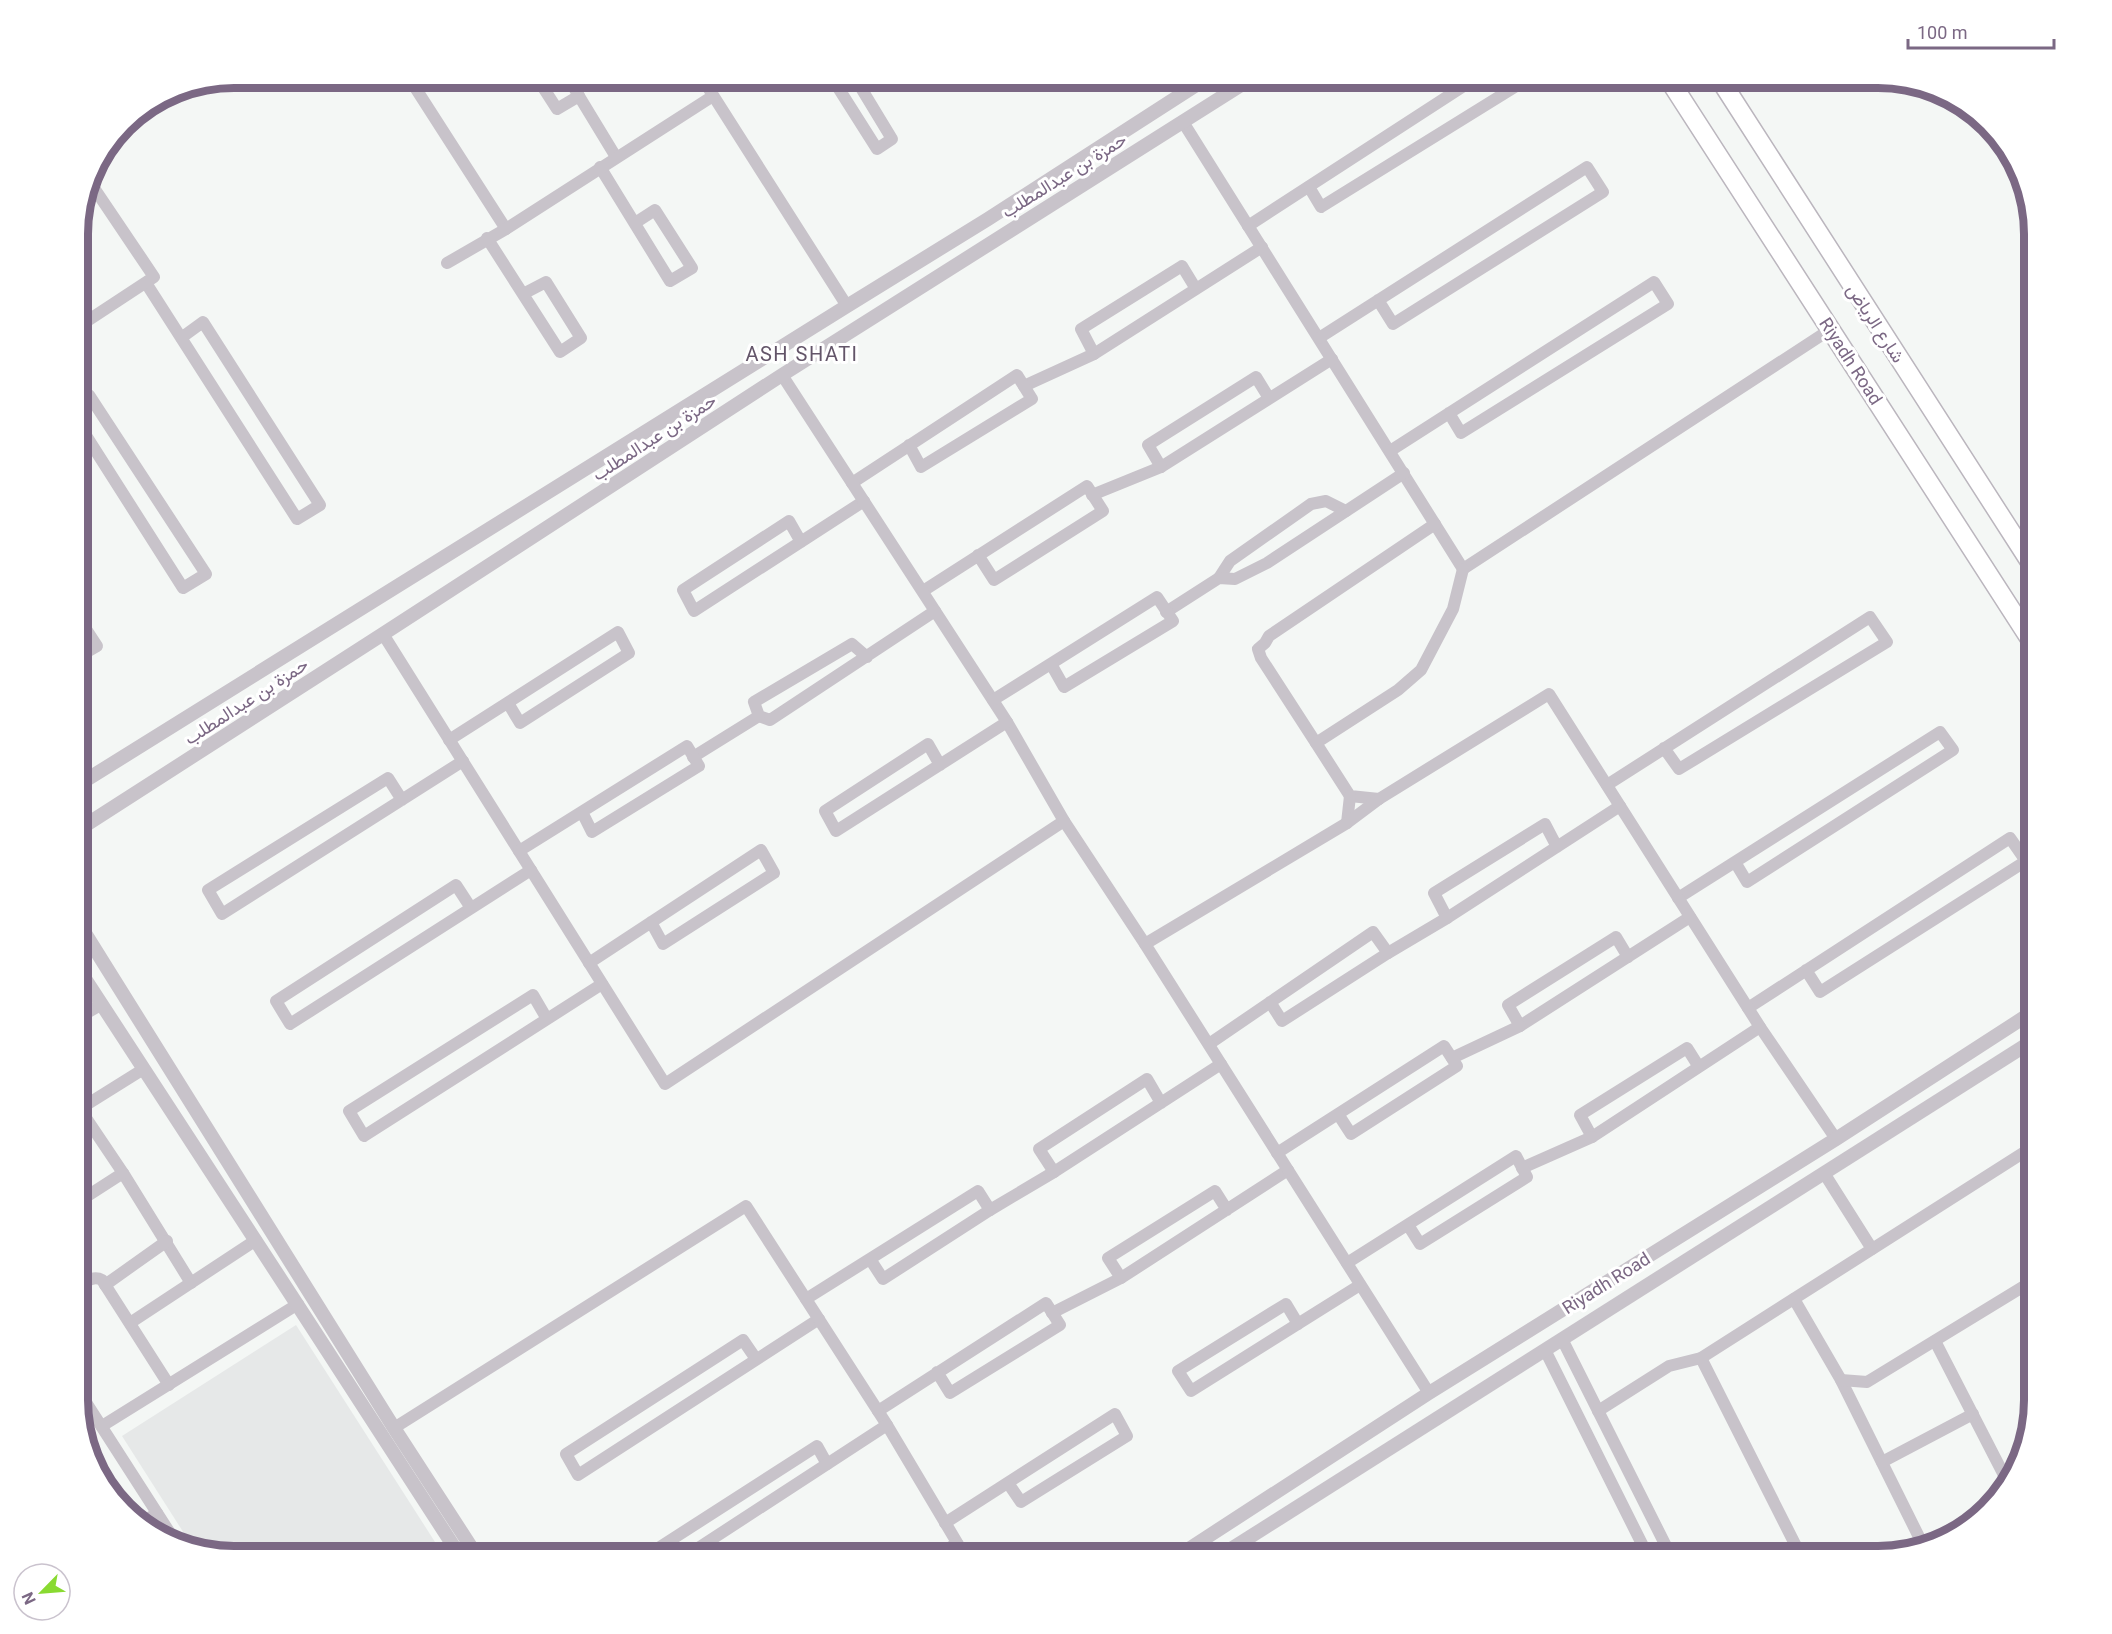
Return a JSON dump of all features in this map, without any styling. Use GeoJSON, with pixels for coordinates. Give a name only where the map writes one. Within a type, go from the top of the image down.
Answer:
{"type":"FeatureCollection","features":[{"type":"Feature","properties":{"kind":"main road","name":"Riyadh Road"},"geometry":{"type":"LineString","coordinates":[[1674,88],[2024,629]]}},
{"type":"Feature","properties":{"kind":"main road","name":"شارع الرياض"},"geometry":{"type":"LineString","coordinates":[[1725,88],[2024,552]]}},
{"type":"Feature","properties":{"kind":"street"},"geometry":{"type":"LineString","coordinates":[[415,88],[506,229]]}},
{"type":"Feature","properties":{"kind":"street"},"geometry":{"type":"LineString","coordinates":[[543,88],[557,109],[579,96]]}},
{"type":"Feature","properties":{"kind":"street"},"geometry":{"type":"LineString","coordinates":[[574,88],[616,157]]}},
{"type":"Feature","properties":{"kind":"street"},"geometry":{"type":"LineString","coordinates":[[708,88],[847,306]]}},
{"type":"Feature","properties":{"kind":"street"},"geometry":{"type":"LineString","coordinates":[[838,88],[877,149],[892,139],[861,88]]}},
{"type":"Feature","properties":{"kind":"street","name":"حمزة بن عبدالمطلب"},"geometry":{"type":"LineString","coordinates":[[89,778],[1032,192],[1192,88]]}},
{"type":"Feature","properties":{"kind":"street","name":"حمزة بن عبدالمطلب"},"geometry":{"type":"LineString","coordinates":[[89,823],[782,375],[1236,88]]}},
{"type":"Feature","properties":{"kind":"street"},"geometry":{"type":"LineString","coordinates":[[1248,226],[1461,88]]}},
{"type":"Feature","properties":{"kind":"street"},"geometry":{"type":"LineString","coordinates":[[1309,187],[1322,207],[1513,88]]}},
{"type":"Feature","properties":{"kind":"street"},"geometry":{"type":"LineString","coordinates":[[447,263],[506,229],[713,96]]}},
{"type":"Feature","properties":{"kind":"street"},"geometry":{"type":"LineString","coordinates":[[1183,122],[1463,569]]}},
{"type":"Feature","properties":{"kind":"street"},"geometry":{"type":"LineString","coordinates":[[600,167],[670,281],[692,268],[655,210],[635,223]]}},
{"type":"Feature","properties":{"kind":"street"},"geometry":{"type":"LineString","coordinates":[[1319,338],[1378,300],[1587,167],[1603,192],[1393,324],[1378,300]]}},
{"type":"Feature","properties":{"kind":"street"},"geometry":{"type":"LineString","coordinates":[[89,320],[154,277],[95,190]]}},
{"type":"Feature","properties":{"kind":"street"},"geometry":{"type":"LineString","coordinates":[[1032,192],[1037,213]]}},
{"type":"Feature","properties":{"kind":"street"},"geometry":{"type":"LineString","coordinates":[[988,219],[993,240]]}},
{"type":"Feature","properties":{"kind":"street"},"geometry":{"type":"LineString","coordinates":[[487,238],[560,352],[581,338],[546,282],[523,294]]}},
{"type":"Feature","properties":{"kind":"street"},"geometry":{"type":"LineString","coordinates":[[1024,386],[1094,354],[1262,248]]}},
{"type":"Feature","properties":{"kind":"street"},"geometry":{"type":"LineString","coordinates":[[1094,354],[1081,329],[1182,266],[1196,290]]}},
{"type":"Feature","properties":{"kind":"street"},"geometry":{"type":"LineString","coordinates":[[1390,451],[1449,413],[1654,282],[1668,304],[1461,433],[1449,413]]}},
{"type":"Feature","properties":{"kind":"street"},"geometry":{"type":"LineString","coordinates":[[146,283],[181,338],[297,519],[320,505],[203,322],[181,338]]}},
{"type":"Feature","properties":{"kind":"street"},"geometry":{"type":"LineString","coordinates":[[1316,743],[1398,690],[1421,670],[1454,609],[1463,569],[1831,329]]}},
{"type":"Feature","properties":{"kind":"street"},"geometry":{"type":"LineString","coordinates":[[1092,495],[1161,467],[1332,359]]}},
{"type":"Feature","properties":{"kind":"street"},"geometry":{"type":"LineString","coordinates":[[782,375],[1007,722],[1064,821],[1209,1044],[1429,1393]]}},
{"type":"Feature","properties":{"kind":"street"},"geometry":{"type":"LineString","coordinates":[[852,483],[1017,375],[1032,399],[921,467],[909,446]]}},
{"type":"Feature","properties":{"kind":"street"},"geometry":{"type":"LineString","coordinates":[[1161,467],[1148,445],[1157,438],[1256,377],[1269,398]]}},
{"type":"Feature","properties":{"kind":"street"},"geometry":{"type":"LineString","coordinates":[[89,394],[206,574],[183,588],[89,440]]}},
{"type":"Feature","properties":{"kind":"street"},"geometry":{"type":"LineString","coordinates":[[1219,578],[1234,579],[1267,563],[1404,473]]}},
{"type":"Feature","properties":{"kind":"street"},"geometry":{"type":"LineString","coordinates":[[923,591],[978,555],[1087,486],[1103,511],[994,580],[978,555]]}},
{"type":"Feature","properties":{"kind":"street"},"geometry":{"type":"LineString","coordinates":[[801,542],[789,521],[683,590],[694,611],[801,542],[864,501]]}},
{"type":"Feature","properties":{"kind":"street"},"geometry":{"type":"LineString","coordinates":[[1166,612],[1219,578],[1230,561],[1311,504],[1326,501],[1346,511]]}},
{"type":"Feature","properties":{"kind":"street"},"geometry":{"type":"LineString","coordinates":[[1347,823],[1350,796],[1261,658],[1258,649],[1269,636],[1435,524]]}},
{"type":"Feature","properties":{"kind":"street"},"geometry":{"type":"LineString","coordinates":[[993,700],[1051,663],[1157,597],[1173,621],[1064,687],[1051,663]]}},
{"type":"Feature","properties":{"kind":"street"},"geometry":{"type":"LineString","coordinates":[[759,716],[770,720],[935,611]]}},
{"type":"Feature","properties":{"kind":"street"},"geometry":{"type":"LineString","coordinates":[[1607,785],[1664,748],[1870,617],[1887,642],[1679,769],[1664,748]]}},
{"type":"Feature","properties":{"kind":"street"},"geometry":{"type":"LineString","coordinates":[[449,740],[618,633],[629,653],[520,723],[508,703]]}},
{"type":"Feature","properties":{"kind":"street"},"geometry":{"type":"LineString","coordinates":[[89,634],[97,646],[89,651]]}},
{"type":"Feature","properties":{"kind":"street"},"geometry":{"type":"LineString","coordinates":[[383,634],[665,1084],[1064,821]]}},
{"type":"Feature","properties":{"kind":"street"},"geometry":{"type":"LineString","coordinates":[[759,716],[754,702],[852,644],[867,657]]}},
{"type":"Feature","properties":{"kind":"street"},"geometry":{"type":"LineString","coordinates":[[1145,944],[1347,823],[1379,799],[1549,694],[1760,1027],[1836,1139]]}},
{"type":"Feature","properties":{"kind":"street"},"geometry":{"type":"LineString","coordinates":[[693,757],[759,716]]}},
{"type":"Feature","properties":{"kind":"street"},"geometry":{"type":"LineString","coordinates":[[940,765],[928,744],[825,811],[836,831],[940,765],[1007,722]]}},
{"type":"Feature","properties":{"kind":"street"},"geometry":{"type":"LineString","coordinates":[[1678,898],[1940,732],[1953,750],[1747,882],[1735,862]]}},
{"type":"Feature","properties":{"kind":"street"},"geometry":{"type":"LineString","coordinates":[[519,851],[687,746],[699,766],[592,832],[582,812]]}},
{"type":"Feature","properties":{"kind":"street"},"geometry":{"type":"LineString","coordinates":[[402,800],[388,778],[208,890],[222,914],[402,800],[463,761]]}},
{"type":"Feature","properties":{"kind":"street"},"geometry":{"type":"LineString","coordinates":[[1350,796],[1379,799]]}},
{"type":"Feature","properties":{"kind":"street"},"geometry":{"type":"LineString","coordinates":[[1270,1002],[1282,1021],[1388,953],[1448,918],[1620,806]]}},
{"type":"Feature","properties":{"kind":"street"},"geometry":{"type":"LineString","coordinates":[[1448,918],[1434,893],[1545,824],[1557,847]]}},
{"type":"Feature","properties":{"kind":"street"},"geometry":{"type":"LineString","coordinates":[[1748,1008],[2010,838],[2024,858]]}},
{"type":"Feature","properties":{"kind":"street"},"geometry":{"type":"LineString","coordinates":[[589,963],[651,922],[761,850],[774,873],[663,944],[651,922]]}},
{"type":"Feature","properties":{"kind":"street"},"geometry":{"type":"LineString","coordinates":[[1806,970],[1820,992],[2024,862]]}},
{"type":"Feature","properties":{"kind":"street"},"geometry":{"type":"LineString","coordinates":[[471,908],[456,885],[276,1001],[290,1024],[531,870]]}},
{"type":"Feature","properties":{"kind":"street"},"geometry":{"type":"LineString","coordinates":[[1452,1058],[1520,1026],[1690,917]]}},
{"type":"Feature","properties":{"kind":"street"},"geometry":{"type":"LineString","coordinates":[[1209,1044],[1373,932],[1388,953]]}},
{"type":"Feature","properties":{"kind":"street"},"geometry":{"type":"LineString","coordinates":[[1520,1026],[1508,1005],[1616,937],[1628,957]]}},
{"type":"Feature","properties":{"kind":"street"},"geometry":{"type":"LineString","coordinates":[[89,940],[394,1428],[471,1546]]}},
{"type":"Feature","properties":{"kind":"street"},"geometry":{"type":"LineString","coordinates":[[89,984],[142,1070],[298,1304],[454,1546]]}},
{"type":"Feature","properties":{"kind":"street"},"geometry":{"type":"LineString","coordinates":[[548,1019],[533,995],[349,1111],[364,1136],[548,1019],[602,984]]}},
{"type":"Feature","properties":{"kind":"street"},"geometry":{"type":"LineString","coordinates":[[89,1012],[102,1004]]}},
{"type":"Feature","properties":{"kind":"street","name":"Riyadh Road"},"geometry":{"type":"LineString","coordinates":[[1193,1546],[1429,1393],[1836,1139],[2024,1017]]}},
{"type":"Feature","properties":{"kind":"street"},"geometry":{"type":"LineString","coordinates":[[1522,1168],[1592,1137],[1760,1027]]}},
{"type":"Feature","properties":{"kind":"street"},"geometry":{"type":"LineString","coordinates":[[1236,1546],[2024,1046]]}},
{"type":"Feature","properties":{"kind":"street"},"geometry":{"type":"LineString","coordinates":[[1277,1152],[1444,1047],[1457,1066],[1351,1134],[1338,1114]]}},
{"type":"Feature","properties":{"kind":"street"},"geometry":{"type":"LineString","coordinates":[[1592,1137],[1580,1115],[1687,1048],[1699,1067]]}},
{"type":"Feature","properties":{"kind":"street"},"geometry":{"type":"LineString","coordinates":[[870,1259],[883,1279],[1221,1064]]}},
{"type":"Feature","properties":{"kind":"street"},"geometry":{"type":"LineString","coordinates":[[89,1104],[142,1070]]}},
{"type":"Feature","properties":{"kind":"street"},"geometry":{"type":"LineString","coordinates":[[1054,1172],[1040,1149],[1146,1079],[1161,1102]]}},
{"type":"Feature","properties":{"kind":"street"},"geometry":{"type":"LineString","coordinates":[[89,1124],[167,1241],[191,1283]]}},
{"type":"Feature","properties":{"kind":"street"},"geometry":{"type":"LineString","coordinates":[[1598,1411],[1669,1366],[1701,1358],[2024,1152]]}},
{"type":"Feature","properties":{"kind":"street"},"geometry":{"type":"LineString","coordinates":[[1347,1263],[1408,1224],[1516,1156],[1527,1177],[1420,1244],[1408,1224]]}},
{"type":"Feature","properties":{"kind":"street"},"geometry":{"type":"LineString","coordinates":[[1053,1313],[1121,1278],[1288,1170]]}},
{"type":"Feature","properties":{"kind":"street"},"geometry":{"type":"LineString","coordinates":[[89,1195],[123,1173]]}},
{"type":"Feature","properties":{"kind":"street"},"geometry":{"type":"LineString","coordinates":[[1824,1173],[1872,1249]]}},
{"type":"Feature","properties":{"kind":"street"},"geometry":{"type":"LineString","coordinates":[[806,1299],[978,1191],[990,1210]]}},
{"type":"Feature","properties":{"kind":"street"},"geometry":{"type":"LineString","coordinates":[[1121,1278],[1108,1258],[1215,1191],[1227,1210]]}},
{"type":"Feature","properties":{"kind":"street"},"geometry":{"type":"LineString","coordinates":[[394,1428],[746,1206],[887,1425],[959,1546]]}},
{"type":"Feature","properties":{"kind":"street"},"geometry":{"type":"LineString","coordinates":[[130,1323],[256,1240]]}},
{"type":"Feature","properties":{"kind":"street"},"geometry":{"type":"LineString","coordinates":[[105,1285],[167,1241]]}},
{"type":"Feature","properties":{"kind":"street"},"geometry":{"type":"LineString","coordinates":[[89,1280],[98,1278],[105,1285],[169,1385]]}},
{"type":"Feature","properties":{"kind":"street"},"geometry":{"type":"LineString","coordinates":[[1298,1324],[1286,1304],[1178,1371],[1191,1390],[1298,1324],[1360,1285]]}},
{"type":"Feature","properties":{"kind":"street"},"geometry":{"type":"LineString","coordinates":[[1850,1397],[1867,1383],[2022,1288],[2024,1291]]}},
{"type":"Feature","properties":{"kind":"street"},"geometry":{"type":"LineString","coordinates":[[1794,1299],[1850,1397],[1920,1539]]}},
{"type":"Feature","properties":{"kind":"street"},"geometry":{"type":"LineString","coordinates":[[878,1411],[937,1372],[1046,1303],[1060,1325],[950,1393],[937,1372]]}},
{"type":"Feature","properties":{"kind":"street"},"geometry":{"type":"LineString","coordinates":[[102,1426],[298,1304]]}},
{"type":"Feature","properties":{"kind":"street"},"geometry":{"type":"LineString","coordinates":[[756,1359],[743,1340],[585,1441],[566,1454],[578,1475],[819,1319]]}},
{"type":"Feature","properties":{"kind":"street"},"geometry":{"type":"LineString","coordinates":[[1562,1339],[1666,1546]]}},
{"type":"Feature","properties":{"kind":"street"},"geometry":{"type":"LineString","coordinates":[[1935,1341],[2003,1473]]}},
{"type":"Feature","properties":{"kind":"street"},"geometry":{"type":"LineString","coordinates":[[1545,1350],[1643,1546]]}},
{"type":"Feature","properties":{"kind":"street"},"geometry":{"type":"LineString","coordinates":[[1701,1358],[1796,1546]]}},
{"type":"Feature","properties":{"kind":"street"},"geometry":{"type":"LineString","coordinates":[[1841,1380],[1867,1383]]}},
{"type":"Feature","properties":{"kind":"street"},"geometry":{"type":"LineString","coordinates":[[89,1406],[167,1529]]}},
{"type":"Feature","properties":{"kind":"street"},"geometry":{"type":"LineString","coordinates":[[945,1522],[1115,1414],[1127,1436],[1021,1502],[1008,1483]]}},
{"type":"Feature","properties":{"kind":"street"},"geometry":{"type":"LineString","coordinates":[[1882,1462],[1972,1414]]}},
{"type":"Feature","properties":{"kind":"street"},"geometry":{"type":"LineString","coordinates":[[701,1546],[887,1425]]}},
{"type":"Feature","properties":{"kind":"street"},"geometry":{"type":"LineString","coordinates":[[662,1546],[817,1446],[827,1464]]}},
{"type":"Feature","properties":{"kind":"street"},"geometry":{"type":"LineString","coordinates":[[150,1518],[157,1513]]}},
{"type":"Feature","properties":{"kind":"street"},"geometry":{"type":"LineString","coordinates":[[952,1546],[957,1543]]}},
{"type":"Feature","properties":{"kind":"shaded area"},"geometry":{"type":"Polygon","coordinates":[[[296,1325],[438,1546],[234,1546],[187,1538],[122,1436],[296,1325]]]}},
{"type":"Feature","properties":{"kind":"district","name":"ASH SHATI"},"geometry":{"type":"Point","coordinates":[802,354]}}]}
